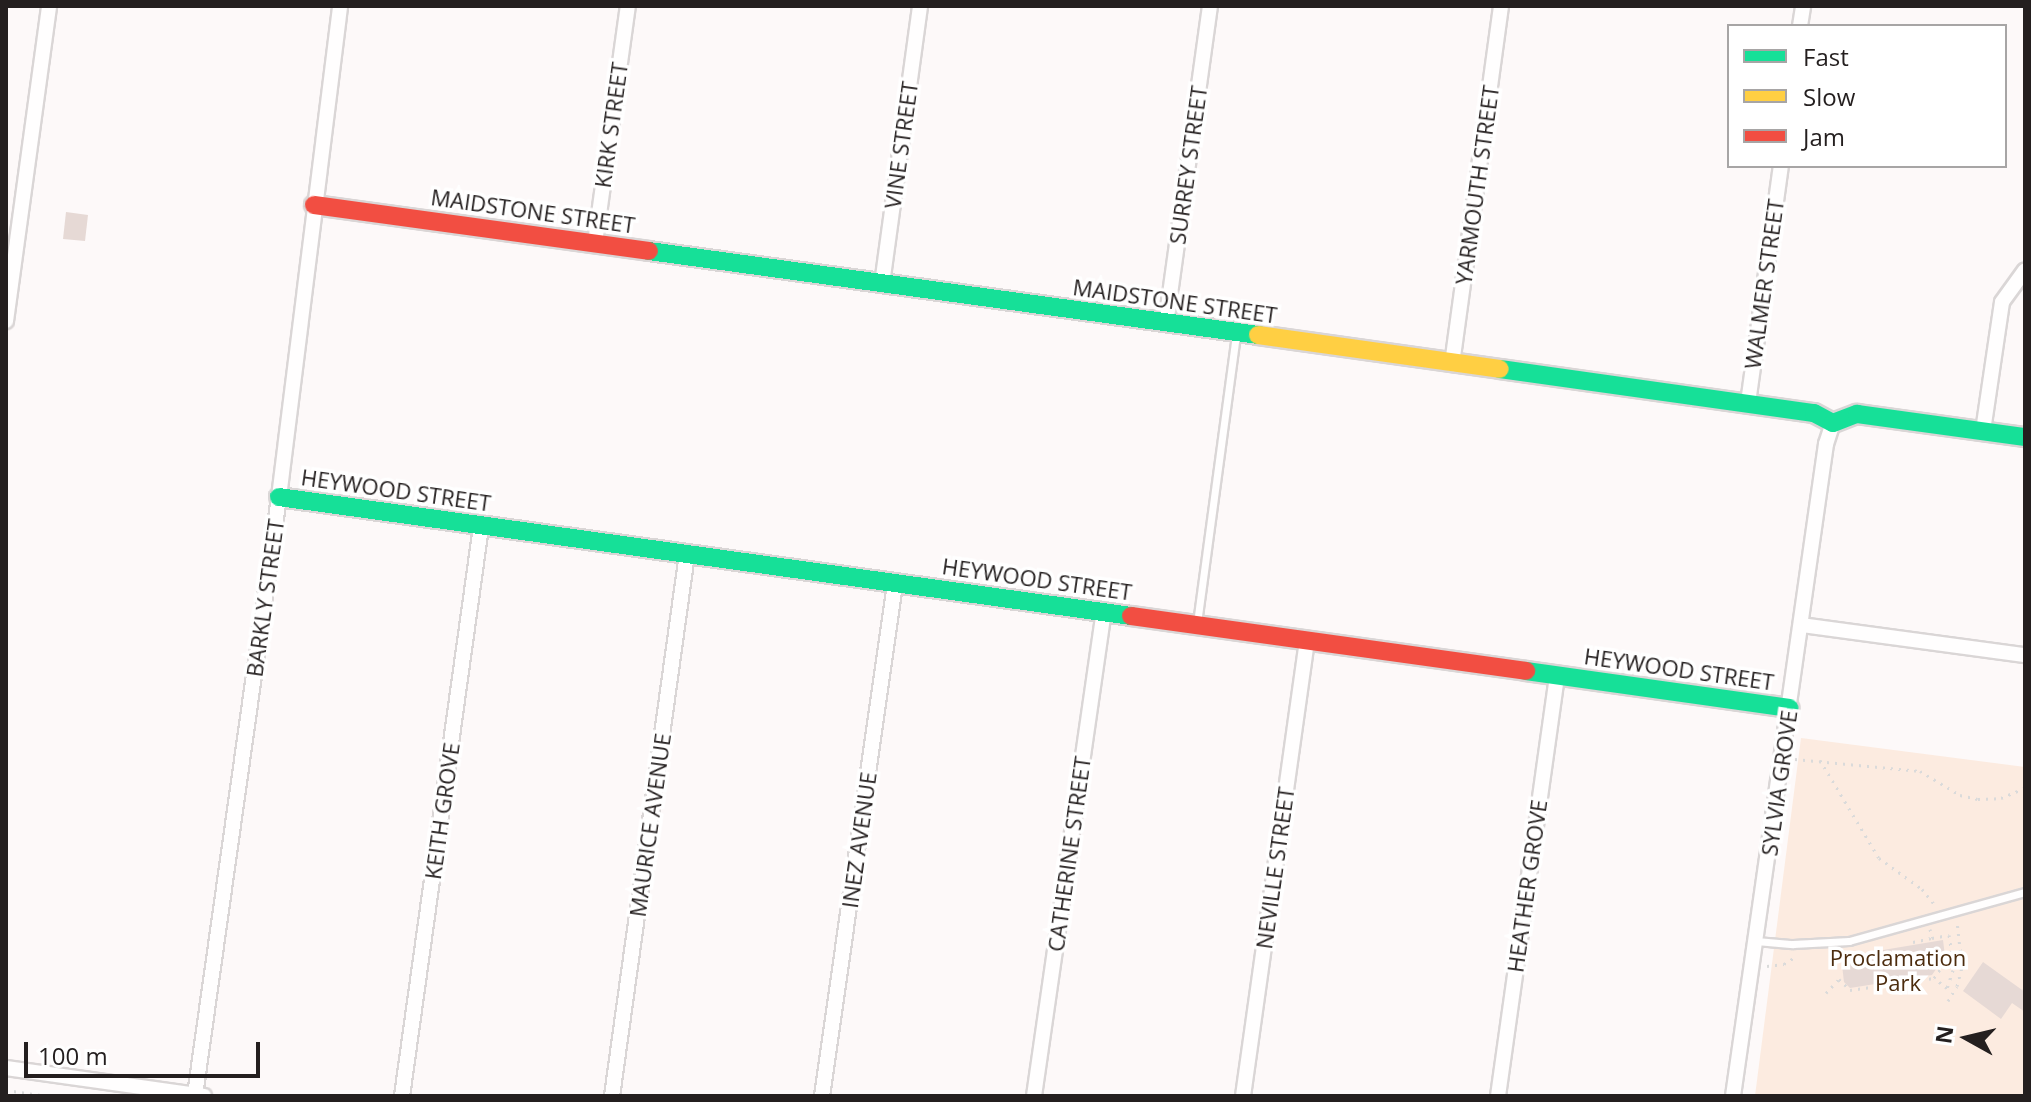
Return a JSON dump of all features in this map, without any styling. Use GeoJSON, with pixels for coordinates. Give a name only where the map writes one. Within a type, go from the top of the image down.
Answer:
{"type":"FeatureCollection","features":[{"type":"Feature","properties":{"kind":"street"},"geometry":{"type":"LineString","coordinates":[[6,321],[49,6]]}},
{"type":"Feature","properties":{"kind":"street","name":"BARKLY STREET"},"geometry":{"type":"LineString","coordinates":[[200,1095],[340,6]]}},
{"type":"Feature","properties":{"kind":"street","name":"KIRK STREET"},"geometry":{"type":"LineString","coordinates":[[595,243],[628,6]]}},
{"type":"Feature","properties":{"kind":"street","name":"VINE STREET"},"geometry":{"type":"LineString","coordinates":[[882,284],[920,6]]}},
{"type":"Feature","properties":{"kind":"street","name":"SURREY STREET"},"geometry":{"type":"LineString","coordinates":[[1166,323],[1210,6]]}},
{"type":"Feature","properties":{"kind":"street","name":"YARMOUTH STREET"},"geometry":{"type":"LineString","coordinates":[[1452,364],[1501,6]]}},
{"type":"Feature","properties":{"kind":"street","name":"WALMER STREET"},"geometry":{"type":"LineString","coordinates":[[1748,403],[1781,168]]}},
{"type":"Feature","properties":{"kind":"street","name":"MAIDSTONE STREET"},"geometry":{"type":"LineString","coordinates":[[314,205],[1748,403],[1814,413],[1833,423],[1857,414],[2025,437]]}},
{"type":"Feature","properties":{"kind":"street"},"geometry":{"type":"LineString","coordinates":[[1983,431],[2002,302],[2025,270]]}},
{"type":"Feature","properties":{"kind":"street","name":"SYLVIA GROVE"},"geometry":{"type":"LineString","coordinates":[[1733,1096],[1826,444],[1833,423]]}},
{"type":"Feature","properties":{"kind":"street","name":"HEYWOOD STREET"},"geometry":{"type":"LineString","coordinates":[[279,497],[1789,708]]}},
{"type":"Feature","properties":{"kind":"street","name":"KEITH GROVE"},"geometry":{"type":"LineString","coordinates":[[402,1096],[481,527]]}},
{"type":"Feature","properties":{"kind":"street","name":"MAURICE AVENUE"},"geometry":{"type":"LineString","coordinates":[[612,1096],[687,554]]}},
{"type":"Feature","properties":{"kind":"street","name":"INEZ AVENUE"},"geometry":{"type":"LineString","coordinates":[[822,1096],[895,584]]}},
{"type":"Feature","properties":{"kind":"street","name":"CATHERINE STREET"},"geometry":{"type":"LineString","coordinates":[[1034,1096],[1104,612]]}},
{"type":"Feature","properties":{"kind":"street"},"geometry":{"type":"LineString","coordinates":[[1802,625],[2025,655]]}},
{"type":"Feature","properties":{"kind":"street","name":"NEVILLE STREET"},"geometry":{"type":"LineString","coordinates":[[1243,1096],[1307,640]]}},
{"type":"Feature","properties":{"kind":"street","name":"HEATHER GROVE"},"geometry":{"type":"LineString","coordinates":[[1498,1096],[1557,676]]}},
{"type":"Feature","properties":{"kind":"street"},"geometry":{"type":"LineString","coordinates":[[6,1068],[200,1095]]}},
{"type":"Feature","properties":{"kind":"lane"},"geometry":{"type":"LineString","coordinates":[[1197,625],[1236,334]]}},
{"type":"Feature","properties":{"kind":"lane"},"geometry":{"type":"LineString","coordinates":[[1756,941],[1793,944],[1849,941],[2025,892]]}},
{"type":"Feature","properties":{"kind":"path"},"geometry":{"type":"LineString","coordinates":[[1783,758],[1920,771],[1960,795],[1978,799],[2001,798],[2025,788]]}},
{"type":"Feature","properties":{"kind":"path"},"geometry":{"type":"LineString","coordinates":[[1820,760],[1870,846],[1883,862],[1922,889],[1940,914]]}},
{"type":"Feature","properties":{"kind":"path"},"geometry":{"type":"LineString","coordinates":[[1948,1001],[1959,981],[1962,961],[1954,910]]}},
{"type":"Feature","properties":{"kind":"path"},"geometry":{"type":"LineString","coordinates":[[1930,929],[1932,938]]}},
{"type":"Feature","properties":{"kind":"path"},"geometry":{"type":"LineString","coordinates":[[1839,979],[1850,990],[1934,978],[1947,988],[1953,974],[1949,935],[1913,942]]}},
{"type":"Feature","properties":{"kind":"path"},"geometry":{"type":"LineString","coordinates":[[1934,978],[1952,952]]}},
{"type":"Feature","properties":{"kind":"path"},"geometry":{"type":"LineString","coordinates":[[1826,993],[1843,975]]}},
{"type":"Feature","properties":{"kind":"path"},"geometry":{"type":"LineString","coordinates":[[6,1090],[48,1096]]}},
{"type":"Feature","properties":{"kind":"green space","name":"Proclamation Park"},"geometry":{"type":"Polygon","coordinates":[[[1801,738],[2025,767],[2025,1096],[1755,1096],[1801,738]]]}},
{"type":"Feature","properties":{"kind":"building"},"geometry":{"type":"Polygon","coordinates":[[[66,212],[88,215],[85,241],[63,239],[66,212]]]}},
{"type":"Feature","properties":{"kind":"building"},"geometry":{"type":"Polygon","coordinates":[[[1943,940],[1945,956],[1932,975],[1850,988],[1844,982],[1841,957],[1943,940]]]}},
{"type":"Feature","properties":{"kind":"building"},"geometry":{"type":"Polygon","coordinates":[[[1983,962],[2025,992],[2025,1012],[2012,1003],[2001,1019],[1963,991],[1983,962]]]}},
{"type":"Feature","properties":{"kind":"traffic: fast"},"geometry":{"type":"LineString","coordinates":[[649,251],[1258,335]]}},
{"type":"Feature","properties":{"kind":"traffic: fast"},"geometry":{"type":"LineString","coordinates":[[1500,369],[1814,413],[1833,423],[1857,414],[2025,437]]}},
{"type":"Feature","properties":{"kind":"traffic: fast"},"geometry":{"type":"LineString","coordinates":[[279,497],[1131,616]]}},
{"type":"Feature","properties":{"kind":"traffic: fast"},"geometry":{"type":"LineString","coordinates":[[1526,671],[1789,708]]}},
{"type":"Feature","properties":{"kind":"traffic: slow"},"geometry":{"type":"LineString","coordinates":[[1258,335],[1500,369]]}},
{"type":"Feature","properties":{"kind":"traffic: jam"},"geometry":{"type":"LineString","coordinates":[[314,205],[649,251]]}},
{"type":"Feature","properties":{"kind":"traffic: jam"},"geometry":{"type":"LineString","coordinates":[[1131,616],[1526,671]]}}]}
